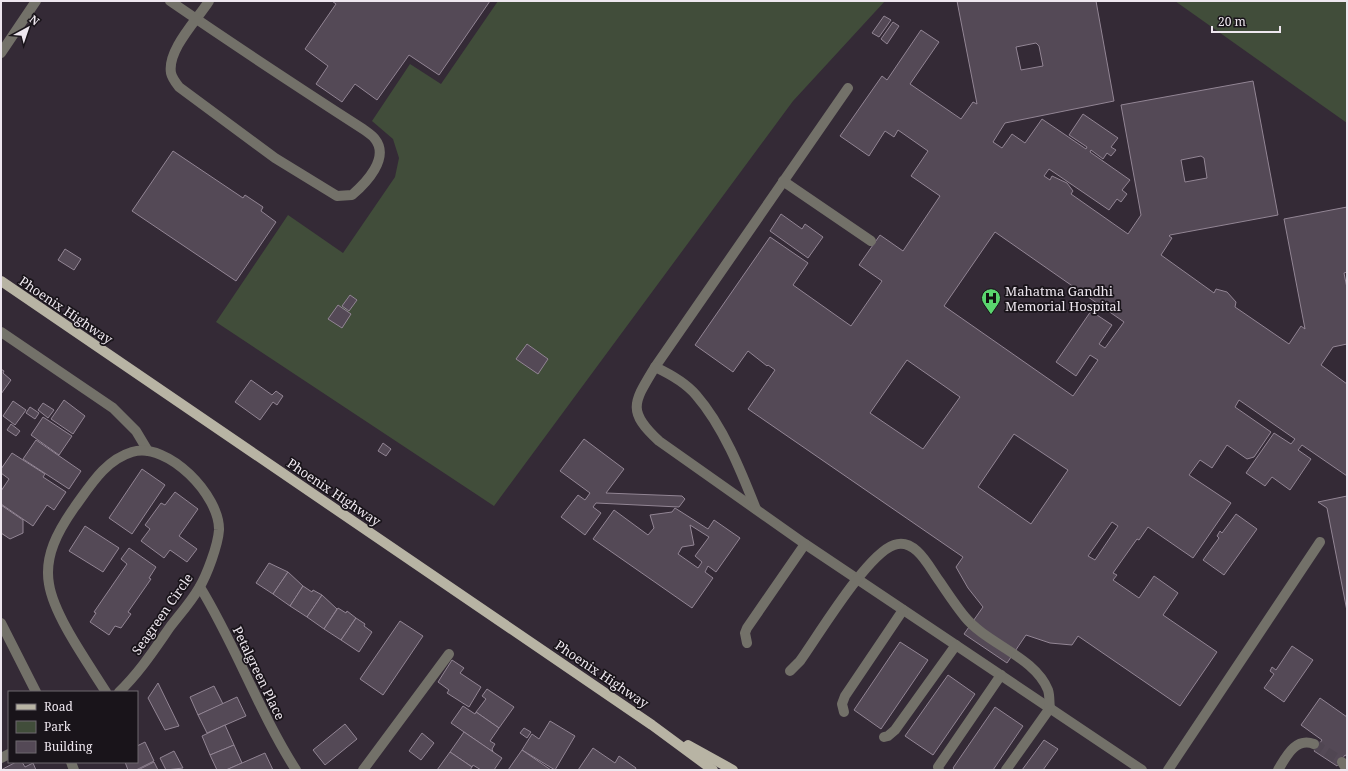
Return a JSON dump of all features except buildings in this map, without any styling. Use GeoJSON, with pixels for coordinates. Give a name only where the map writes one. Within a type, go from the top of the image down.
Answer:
{"type":"FeatureCollection","features":[{"type":"Feature","properties":{"kind":"main road","name":"Phoenix Highway"},"geometry":{"type":"LineString","coordinates":[[1,281],[652,724],[713,770]]}},
{"type":"Feature","properties":{"kind":"main road","name":"Phoenix Highway"},"geometry":{"type":"LineString","coordinates":[[652,724],[733,770]]}},
{"type":"Feature","properties":{"kind":"street"},"geometry":{"type":"LineString","coordinates":[[1,53],[36,1]]}},
{"type":"Feature","properties":{"kind":"street"},"geometry":{"type":"LineString","coordinates":[[170,1],[197,20],[376,139],[380,152],[377,163],[370,176],[352,195],[337,196],[275,158],[179,87],[171,75],[171,59],[180,43],[197,20],[209,1]]}},
{"type":"Feature","properties":{"kind":"street"},"geometry":{"type":"LineString","coordinates":[[848,88],[655,367],[641,391],[636,405],[637,417],[645,429],[659,442],[805,544],[1142,770]]}},
{"type":"Feature","properties":{"kind":"street"},"geometry":{"type":"LineString","coordinates":[[783,181],[871,241]]}},
{"type":"Feature","properties":{"kind":"street"},"geometry":{"type":"LineString","coordinates":[[1,332],[113,408],[136,431],[148,451],[134,452],[116,459],[95,478],[67,518],[57,537],[47,565],[49,585],[55,608],[105,691]]}},
{"type":"Feature","properties":{"kind":"street"},"geometry":{"type":"LineString","coordinates":[[655,367],[684,384],[696,394],[712,416],[740,469],[756,509]]}},
{"type":"Feature","properties":{"kind":"street","name":"Seagreen Circle"},"geometry":{"type":"LineString","coordinates":[[120,691],[137,673],[200,587],[214,550],[219,530],[216,511],[205,490],[183,469],[168,459],[148,451]]}},
{"type":"Feature","properties":{"kind":"street"},"geometry":{"type":"LineString","coordinates":[[1168,770],[1320,542]]}},
{"type":"Feature","properties":{"kind":"street"},"geometry":{"type":"LineString","coordinates":[[747,643],[745,633],[747,628],[805,544]]}},
{"type":"Feature","properties":{"kind":"street"},"geometry":{"type":"LineString","coordinates":[[790,671],[800,661],[857,579],[882,553],[894,545],[902,544],[914,549],[924,558],[953,600],[977,629],[1022,660],[1043,680],[1048,691],[1050,708],[1006,770]]}},
{"type":"Feature","properties":{"kind":"street","name":"Petalgreen Place"},"geometry":{"type":"LineString","coordinates":[[200,587],[214,611],[269,722],[296,770]]}},
{"type":"Feature","properties":{"kind":"street"},"geometry":{"type":"LineString","coordinates":[[844,712],[842,704],[845,696],[903,610]]}},
{"type":"Feature","properties":{"kind":"street"},"geometry":{"type":"LineString","coordinates":[[1,623],[35,691]]}},
{"type":"Feature","properties":{"kind":"street"},"geometry":{"type":"LineString","coordinates":[[884,737],[888,736],[895,730],[956,645]]}},
{"type":"Feature","properties":{"kind":"street"},"geometry":{"type":"LineString","coordinates":[[364,770],[449,654]]}},
{"type":"Feature","properties":{"kind":"street"},"geometry":{"type":"LineString","coordinates":[[939,770],[938,767],[1001,675]]}},
{"type":"Feature","properties":{"kind":"street"},"geometry":{"type":"LineString","coordinates":[[1278,770],[1297,745],[1306,742],[1314,744]]}},
{"type":"Feature","properties":{"kind":"green space"},"geometry":{"type":"Polygon","coordinates":[[[498,1],[885,1],[793,101],[494,506],[216,322],[288,215],[343,253],[395,177],[399,158],[393,139],[372,121],[410,64],[441,84],[498,1]]]}},
{"type":"Feature","properties":{"kind":"green space"},"geometry":{"type":"Polygon","coordinates":[[[1175,1],[1347,1],[1347,123],[1175,1]]]}},
{"type":"Feature","properties":{"kind":"tunnel"},"geometry":{"type":"LineString","coordinates":[[1314,744],[1342,762]]}},
{"type":"Feature","properties":{"kind":"place","name":"Mahatma Gandhi Memorial Hospital"},"geometry":{"type":"Point","coordinates":[991,315]}}]}
